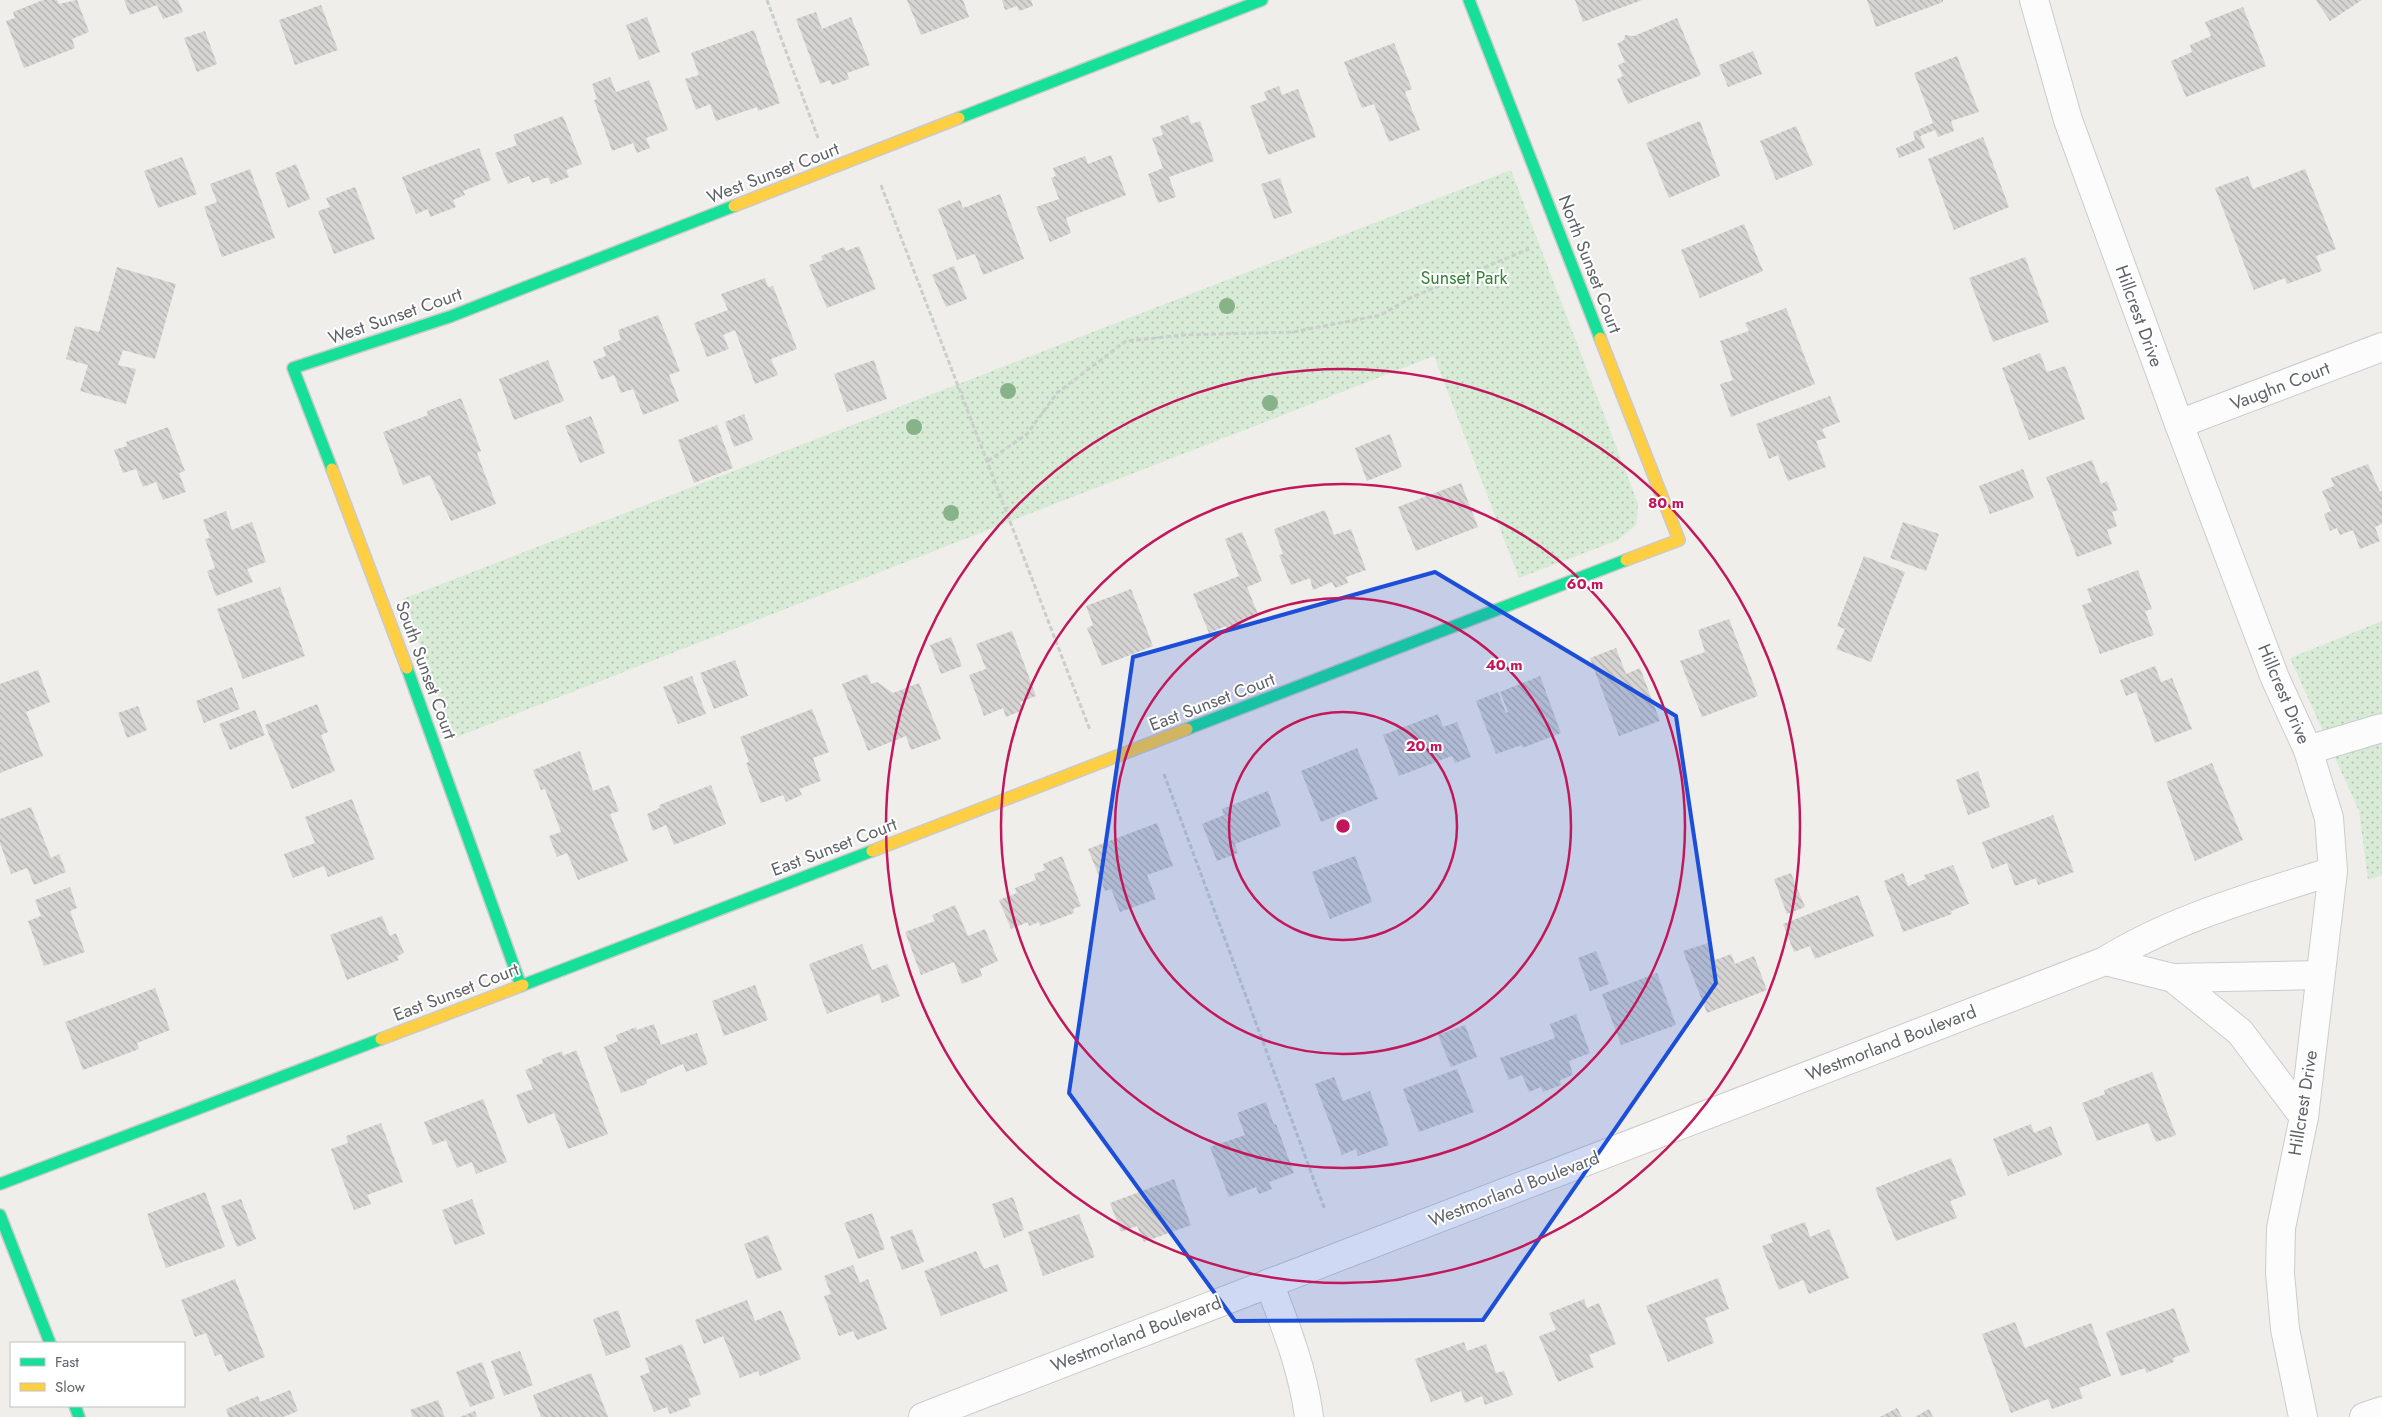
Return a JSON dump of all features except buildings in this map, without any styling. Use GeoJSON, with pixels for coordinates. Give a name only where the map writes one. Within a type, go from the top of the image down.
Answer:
{"type":"FeatureCollection","features":[{"type":"Feature","properties":{"kind":"street","name":"West Sunset Court"},"geometry":{"type":"LineString","coordinates":[[293,368],[450,317],[1262,0]]}},
{"type":"Feature","properties":{"kind":"street","name":"North Sunset Court"},"geometry":{"type":"LineString","coordinates":[[1469,0],[1679,540]]}},
{"type":"Feature","properties":{"kind":"street","name":"Hillcrest Drive"},"geometry":{"type":"LineString","coordinates":[[2039,1],[2068,120],[2179,424],[2275,678],[2308,750],[2329,818],[2333,871],[2304,1117],[2281,1228],[2280,1273],[2284,1329],[2303,1417]]}},
{"type":"Feature","properties":{"kind":"street","name":"Vaughn Court"},"geometry":{"type":"LineString","coordinates":[[2179,424],[2382,347]]}},
{"type":"Feature","properties":{"kind":"street","name":"South Sunset Court"},"geometry":{"type":"LineString","coordinates":[[293,368],[374,577],[521,986]]}},
{"type":"Feature","properties":{"kind":"street","name":"East Sunset Court"},"geometry":{"type":"LineString","coordinates":[[0,1184],[521,986],[1679,540]]}},
{"type":"Feature","properties":{"kind":"street"},"geometry":{"type":"LineString","coordinates":[[2308,750],[2382,728]]}},
{"type":"Feature","properties":{"kind":"street","name":"Westmorland Boulevard"},"geometry":{"type":"LineString","coordinates":[[923,1417],[2104,961],[2138,941],[2236,902],[2333,871]]}},
{"type":"Feature","properties":{"kind":"street"},"geometry":{"type":"LineString","coordinates":[[2104,961],[2173,978],[2320,975]]}},
{"type":"Feature","properties":{"kind":"street"},"geometry":{"type":"LineString","coordinates":[[2173,978],[2240,1032],[2304,1117]]}},
{"type":"Feature","properties":{"kind":"street"},"geometry":{"type":"LineString","coordinates":[[0,1215],[50,1342]]}},
{"type":"Feature","properties":{"kind":"street"},"geometry":{"type":"LineString","coordinates":[[1268,1283],[1290,1338],[1306,1395],[1309,1417]]}},
{"type":"Feature","properties":{"kind":"street"},"geometry":{"type":"LineString","coordinates":[[2364,1417],[2382,1411]]}},
{"type":"Feature","properties":{"kind":"path"},"geometry":{"type":"LineString","coordinates":[[767,0],[830,170]]}},
{"type":"Feature","properties":{"kind":"path"},"geometry":{"type":"LineString","coordinates":[[869,154],[1103,762]]}},
{"type":"Feature","properties":{"kind":"path"},"geometry":{"type":"LineString","coordinates":[[988,461],[1027,434],[1057,393],[1126,341],[1184,335],[1293,332],[1381,315],[1412,297],[1560,236]]}},
{"type":"Feature","properties":{"kind":"path"},"geometry":{"type":"LineString","coordinates":[[1153,743],[1325,1210]]}},
{"type":"Feature","properties":{"kind":"highlighted area"},"geometry":{"type":"Polygon","coordinates":[[[1435,572],[1676,716],[1716,983],[1483,1320],[1235,1321],[1069,1093],[1133,657],[1435,572]]]}},
{"type":"Feature","properties":{"kind":"green space","name":"Sunset Park"},"geometry":{"type":"Polygon","coordinates":[[[1511,170],[1638,504],[1636,525],[1618,540],[1519,578],[1434,356],[454,738],[403,599],[1511,170]]]}},
{"type":"Feature","properties":{"kind":"green space"},"geometry":{"type":"Polygon","coordinates":[[[2382,621],[2382,875],[2368,880],[2359,811],[2290,658],[2382,621]]]}},
{"type":"Feature","properties":{"kind":"traffic: fast"},"geometry":{"type":"LineString","coordinates":[[959,118],[1262,0]]}},
{"type":"Feature","properties":{"kind":"traffic: fast"},"geometry":{"type":"LineString","coordinates":[[1469,0],[1600,338]]}},
{"type":"Feature","properties":{"kind":"traffic: fast"},"geometry":{"type":"LineString","coordinates":[[332,469],[293,368],[449,317],[734,206]]}},
{"type":"Feature","properties":{"kind":"traffic: fast"},"geometry":{"type":"LineString","coordinates":[[1187,729],[1626,560]]}},
{"type":"Feature","properties":{"kind":"traffic: fast"},"geometry":{"type":"LineString","coordinates":[[407,668],[521,986]]}},
{"type":"Feature","properties":{"kind":"traffic: fast"},"geometry":{"type":"LineString","coordinates":[[523,985],[872,851]]}},
{"type":"Feature","properties":{"kind":"traffic: fast"},"geometry":{"type":"LineString","coordinates":[[0,1184],[381,1039]]}},
{"type":"Feature","properties":{"kind":"traffic: fast"},"geometry":{"type":"LineString","coordinates":[[0,1215],[50,1342]]}},
{"type":"Feature","properties":{"kind":"traffic: fast"},"geometry":{"type":"LineString","coordinates":[[75,1407],[79,1417]]}},
{"type":"Feature","properties":{"kind":"traffic: slow"},"geometry":{"type":"LineString","coordinates":[[734,206],[959,118]]}},
{"type":"Feature","properties":{"kind":"traffic: slow"},"geometry":{"type":"LineString","coordinates":[[1600,338],[1679,540],[1626,560]]}},
{"type":"Feature","properties":{"kind":"traffic: slow"},"geometry":{"type":"LineString","coordinates":[[332,469],[407,668]]}},
{"type":"Feature","properties":{"kind":"traffic: slow"},"geometry":{"type":"LineString","coordinates":[[872,851],[1187,729]]}},
{"type":"Feature","properties":{"kind":"traffic: slow"},"geometry":{"type":"LineString","coordinates":[[381,1039],[523,985]]}}]}
